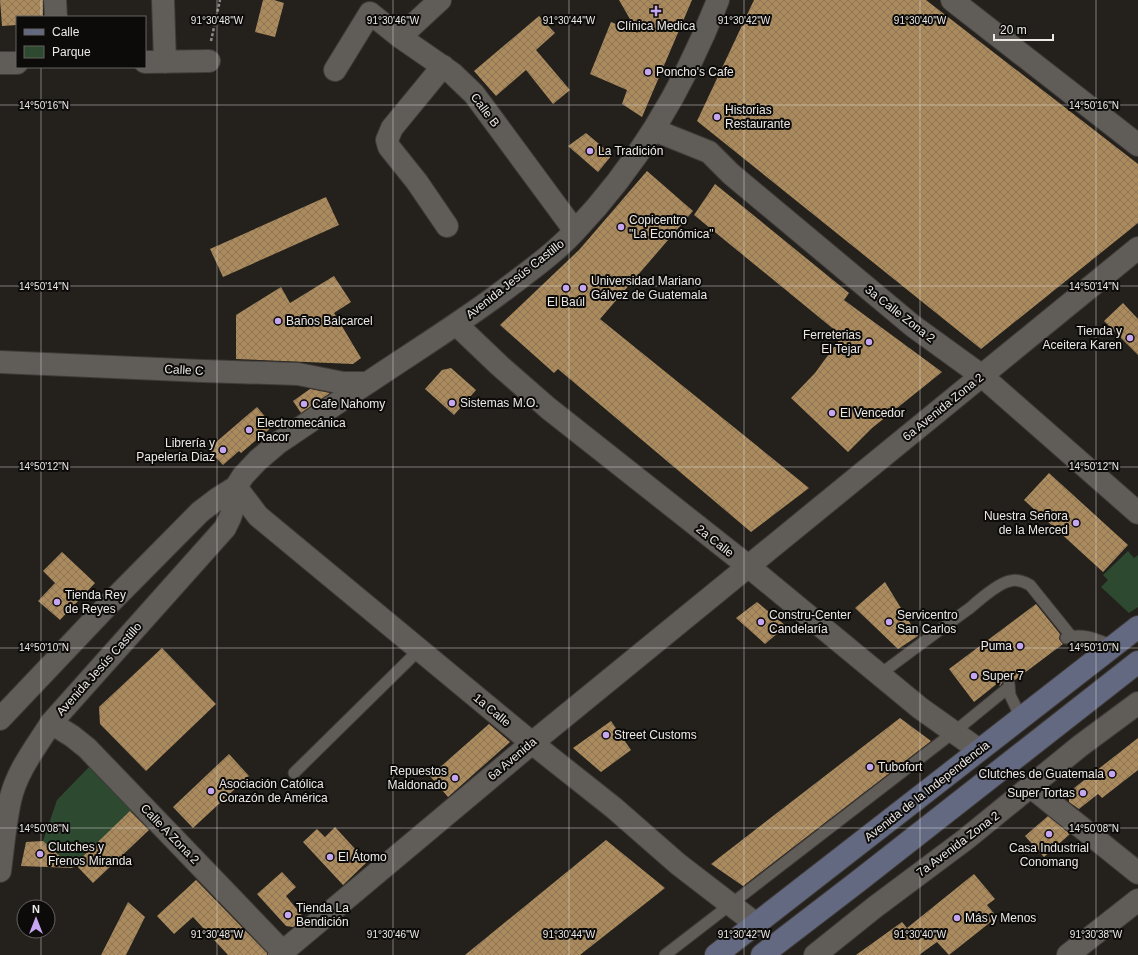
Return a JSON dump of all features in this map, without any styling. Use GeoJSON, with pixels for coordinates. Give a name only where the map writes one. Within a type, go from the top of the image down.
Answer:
{"type":"FeatureCollection","features":[{"type":"Feature","properties":{"kind":"main road","name":"Avenida de la Independencia"},"geometry":{"type":"LineString","coordinates":[[716,955],[1138,627]]}},
{"type":"Feature","properties":{"kind":"main road"},"geometry":{"type":"LineString","coordinates":[[762,955],[1138,662]]}},
{"type":"Feature","properties":{"kind":"street"},"geometry":{"type":"LineString","coordinates":[[55,0],[56,16]]}},
{"type":"Feature","properties":{"kind":"street"},"geometry":{"type":"LineString","coordinates":[[163,0],[155,62],[209,61]]}},
{"type":"Feature","properties":{"kind":"street"},"geometry":{"type":"LineString","coordinates":[[400,37],[440,0]]}},
{"type":"Feature","properties":{"kind":"street","name":"Avenida Jesús Castillo"},"geometry":{"type":"LineString","coordinates":[[0,719],[109,604],[200,512],[236,487],[258,460],[278,443],[457,325],[527,273],[575,231],[621,177],[654,130],[687,70],[718,0]]}},
{"type":"Feature","properties":{"kind":"street"},"geometry":{"type":"LineString","coordinates":[[952,0],[1138,145]]}},
{"type":"Feature","properties":{"kind":"street","name":"Calle B"},"geometry":{"type":"LineString","coordinates":[[335,70],[370,13],[400,37],[461,80],[474,94],[575,231]]}},
{"type":"Feature","properties":{"kind":"street"},"geometry":{"type":"LineString","coordinates":[[0,63],[16,63]]}},
{"type":"Feature","properties":{"kind":"street"},"geometry":{"type":"LineString","coordinates":[[443,66],[392,128],[387,140],[389,147],[447,226]]}},
{"type":"Feature","properties":{"kind":"street","name":"3a Calle Zona 2"},"geometry":{"type":"LineString","coordinates":[[654,130],[709,152],[731,174],[913,326],[982,376],[1138,514]]}},
{"type":"Feature","properties":{"kind":"street","name":"6a Avenida Zona 2"},"geometry":{"type":"LineString","coordinates":[[748,566],[1138,248]]}},
{"type":"Feature","properties":{"kind":"street","name":"2a Calle"},"geometry":{"type":"LineString","coordinates":[[457,325],[500,366],[548,408],[748,566],[878,675],[920,708],[979,750]]}},
{"type":"Feature","properties":{"kind":"street","name":"Calle C"},"geometry":{"type":"LineString","coordinates":[[0,362],[298,374],[343,384],[367,383]]}},
{"type":"Feature","properties":{"kind":"street","name":"Avenida Jesús Castillo"},"geometry":{"type":"LineString","coordinates":[[0,871],[5,798],[17,780],[28,758],[51,723],[225,528],[231,517],[235,503],[236,487]]}},
{"type":"Feature","properties":{"kind":"street","name":"1a Calle"},"geometry":{"type":"LineString","coordinates":[[236,487],[258,516],[532,743],[614,808],[678,864],[756,924]]}},
{"type":"Feature","properties":{"kind":"street","name":"6a Avenida"},"geometry":{"type":"LineString","coordinates":[[281,953],[532,743],[748,566]]}},
{"type":"Feature","properties":{"kind":"street","name":"7a Avenida Zona 2"},"geometry":{"type":"LineString","coordinates":[[815,955],[875,906],[966,839],[1080,746],[1138,703]]}},
{"type":"Feature","properties":{"kind":"street","name":"Calle A Zona 2"},"geometry":{"type":"LineString","coordinates":[[51,723],[72,736],[86,748],[281,953]]}},
{"type":"Feature","properties":{"kind":"street"},"geometry":{"type":"LineString","coordinates":[[1031,786],[1138,873]]}},
{"type":"Feature","properties":{"kind":"street"},"geometry":{"type":"LineString","coordinates":[[1068,955],[1138,900]]}},
{"type":"Feature","properties":{"kind":"lane"},"geometry":{"type":"LineString","coordinates":[[878,675],[1003,583],[1016,580],[1030,586],[1068,637],[1079,635],[1113,646]]}},
{"type":"Feature","properties":{"kind":"lane"},"geometry":{"type":"LineString","coordinates":[[294,772],[420,649]]}},
{"type":"Feature","properties":{"kind":"lane"},"geometry":{"type":"LineString","coordinates":[[665,955],[954,732],[1009,686],[1014,706],[1021,718]]}},
{"type":"Feature","properties":{"kind":"path"},"geometry":{"type":"LineString","coordinates":[[209,61],[213,30],[220,0]]}},
{"type":"Feature","properties":{"kind":"green space"},"geometry":{"type":"Polygon","coordinates":[[[1128,551],[1134,558],[1138,555],[1138,607],[1129,613],[1101,587],[1108,580],[1103,575],[1128,551]]]}},
{"type":"Feature","properties":{"kind":"green space"},"geometry":{"type":"Polygon","coordinates":[[[91,765],[133,809],[75,864],[73,868],[43,841],[57,800],[91,765]]]}},
{"type":"Feature","properties":{"kind":"building"},"geometry":{"type":"Polygon","coordinates":[[[0,0],[43,0],[43,16],[16,16],[16,25],[2,26],[0,0]]]}},
{"type":"Feature","properties":{"kind":"building"},"geometry":{"type":"Polygon","coordinates":[[[263,0],[274,0],[284,3],[275,37],[255,32],[263,0]]]}},
{"type":"Feature","properties":{"kind":"building"},"geometry":{"type":"Polygon","coordinates":[[[619,0],[692,0],[642,117],[622,104],[627,90],[590,74],[611,22],[638,33],[619,0]]]}},
{"type":"Feature","properties":{"kind":"building"},"geometry":{"type":"Polygon","coordinates":[[[754,0],[926,0],[1138,164],[1138,223],[981,349],[697,121],[754,0]]]}},
{"type":"Feature","properties":{"kind":"building"},"geometry":{"type":"Polygon","coordinates":[[[539,16],[555,33],[536,50],[570,90],[553,104],[526,70],[496,96],[474,71],[539,16]]]}},
{"type":"Feature","properties":{"kind":"building","name":"La Tradición"},"geometry":{"type":"Polygon","coordinates":[[[586,133],[612,155],[598,172],[568,146],[586,133]]]}},
{"type":"Feature","properties":{"kind":"building"},"geometry":{"type":"Polygon","coordinates":[[[647,171],[693,211],[600,319],[809,488],[751,532],[558,369],[554,373],[500,325],[579,250],[647,171]]]}},
{"type":"Feature","properties":{"kind":"building"},"geometry":{"type":"Polygon","coordinates":[[[715,184],[849,293],[844,300],[942,372],[872,428],[848,452],[791,398],[815,373],[842,336],[694,215],[715,184]]]}},
{"type":"Feature","properties":{"kind":"building"},"geometry":{"type":"Polygon","coordinates":[[[326,197],[339,225],[223,277],[210,249],[326,197]]]}},
{"type":"Feature","properties":{"kind":"building","name":"Baños Balcarcel"},"geometry":{"type":"Polygon","coordinates":[[[334,276],[351,302],[334,313],[361,358],[353,364],[236,359],[236,315],[281,287],[290,303],[334,276]]]}},
{"type":"Feature","properties":{"kind":"building","name":"Tienda y Aceitera Karen"},"geometry":{"type":"Polygon","coordinates":[[[1123,303],[1138,319],[1138,355],[1104,321],[1123,303]]]}},
{"type":"Feature","properties":{"kind":"building","name":"Sistemas M.O."},"geometry":{"type":"Polygon","coordinates":[[[451,368],[476,390],[454,415],[425,389],[442,370],[451,368]]]}},
{"type":"Feature","properties":{"kind":"building"},"geometry":{"type":"Polygon","coordinates":[[[310,389],[330,393],[301,413],[293,401],[310,389]]]}},
{"type":"Feature","properties":{"kind":"building","name":"Electromecánica Racor"},"geometry":{"type":"Polygon","coordinates":[[[257,407],[273,426],[241,453],[239,451],[223,465],[208,449],[257,407]]]}},
{"type":"Feature","properties":{"kind":"building","name":"Nuestra Señora de la Merced"},"geometry":{"type":"Polygon","coordinates":[[[1049,473],[1128,545],[1103,572],[1024,500],[1049,473]]]}},
{"type":"Feature","properties":{"kind":"building"},"geometry":{"type":"Polygon","coordinates":[[[62,552],[95,583],[60,620],[38,601],[55,583],[43,571],[62,552]]]}},
{"type":"Feature","properties":{"kind":"building","name":"Servicentro San Carlos"},"geometry":{"type":"Polygon","coordinates":[[[885,582],[918,636],[898,649],[855,608],[885,582]]]}},
{"type":"Feature","properties":{"kind":"building","name":"Constru-Center Candelaría"},"geometry":{"type":"Polygon","coordinates":[[[757,602],[786,626],[765,644],[736,618],[757,602]]]}},
{"type":"Feature","properties":{"kind":"building","name":"Puma"},"geometry":{"type":"Polygon","coordinates":[[[1036,604],[1060,634],[1059,639],[1063,644],[1015,680],[1012,678],[1005,678],[1000,686],[998,683],[974,702],[949,669],[1036,604]]]}},
{"type":"Feature","properties":{"kind":"building"},"geometry":{"type":"Polygon","coordinates":[[[162,648],[216,704],[146,771],[100,724],[99,707],[162,648]]]}},
{"type":"Feature","properties":{"kind":"building"},"geometry":{"type":"Polygon","coordinates":[[[900,718],[931,741],[743,886],[711,864],[900,718]]]}},
{"type":"Feature","properties":{"kind":"building","name":"Street Customs"},"geometry":{"type":"Polygon","coordinates":[[[611,721],[631,750],[601,772],[573,748],[611,721]]]}},
{"type":"Feature","properties":{"kind":"building"},"geometry":{"type":"Polygon","coordinates":[[[489,724],[510,742],[448,797],[430,776],[489,724]]]}},
{"type":"Feature","properties":{"kind":"building","name":"Clutches de Guatemala"},"geometry":{"type":"Polygon","coordinates":[[[1138,738],[1138,770],[1102,798],[1098,794],[1079,809],[1069,802],[1069,792],[1138,738]]]}},
{"type":"Feature","properties":{"kind":"building","name":"Asociación Católica Corazón de América"},"geometry":{"type":"Polygon","coordinates":[[[229,754],[249,776],[193,828],[173,807],[229,754]]]}},
{"type":"Feature","properties":{"kind":"building"},"geometry":{"type":"Polygon","coordinates":[[[130,811],[149,830],[93,883],[75,864],[130,811]]]}},
{"type":"Feature","properties":{"kind":"building","name":"Casa Industrial Conomang"},"geometry":{"type":"Polygon","coordinates":[[[1048,816],[1070,834],[1044,857],[1025,836],[1048,816]]]}},
{"type":"Feature","properties":{"kind":"building","name":"El Átomo"},"geometry":{"type":"Polygon","coordinates":[[[335,827],[367,862],[343,885],[303,842],[317,829],[325,837],[335,827]]]}},
{"type":"Feature","properties":{"kind":"building"},"geometry":{"type":"Polygon","coordinates":[[[606,840],[665,888],[580,955],[465,955],[606,840]]]}},
{"type":"Feature","properties":{"kind":"building","name":"Clutches y Frenos Miranda"},"geometry":{"type":"Polygon","coordinates":[[[43,841],[73,868],[21,866],[26,842],[43,841]]]}},
{"type":"Feature","properties":{"kind":"building"},"geometry":{"type":"Polygon","coordinates":[[[282,872],[296,887],[286,896],[304,918],[293,927],[286,926],[257,894],[282,872]]]}},
{"type":"Feature","properties":{"kind":"building"},"geometry":{"type":"Polygon","coordinates":[[[974,874],[995,899],[987,905],[997,917],[949,955],[937,942],[919,955],[856,955],[902,922],[907,928],[974,874]]]}},
{"type":"Feature","properties":{"kind":"building"},"geometry":{"type":"Polygon","coordinates":[[[196,880],[267,953],[267,955],[228,955],[193,917],[174,934],[157,916],[196,880]]]}},
{"type":"Feature","properties":{"kind":"building"},"geometry":{"type":"Polygon","coordinates":[[[128,902],[145,917],[126,955],[101,955],[128,902]]]}},
{"type":"Feature","properties":{"kind":"place","name":"Clínica Medica"},"geometry":{"type":"Point","coordinates":[656,11]}},
{"type":"Feature","properties":{"kind":"place","name":"Poncho's Cafe"},"geometry":{"type":"Point","coordinates":[648,72]}},
{"type":"Feature","properties":{"kind":"place","name":"Historias Restaurante"},"geometry":{"type":"Point","coordinates":[717,117]}},
{"type":"Feature","properties":{"kind":"place","name":"La Tradición"},"geometry":{"type":"Point","coordinates":[590,151]}},
{"type":"Feature","properties":{"kind":"place","name":"Copicentro \"La Económica\""},"geometry":{"type":"Point","coordinates":[621,227]}},
{"type":"Feature","properties":{"kind":"place","name":"El Baúl"},"geometry":{"type":"Point","coordinates":[566,288]}},
{"type":"Feature","properties":{"kind":"place","name":"Universidad Mariano Gálvez de Guatemala"},"geometry":{"type":"Point","coordinates":[583,288]}},
{"type":"Feature","properties":{"kind":"place","name":"Baños Balcarcel"},"geometry":{"type":"Point","coordinates":[278,321]}},
{"type":"Feature","properties":{"kind":"place","name":"Tienda y Aceitera Karen"},"geometry":{"type":"Point","coordinates":[1130,338]}},
{"type":"Feature","properties":{"kind":"place","name":"Ferreterias El Tejar"},"geometry":{"type":"Point","coordinates":[869,342]}},
{"type":"Feature","properties":{"kind":"place","name":"Sistemas M.O."},"geometry":{"type":"Point","coordinates":[452,403]}},
{"type":"Feature","properties":{"kind":"place","name":"Cafe Nahomy"},"geometry":{"type":"Point","coordinates":[304,404]}},
{"type":"Feature","properties":{"kind":"place","name":"El Vencedor"},"geometry":{"type":"Point","coordinates":[832,413]}},
{"type":"Feature","properties":{"kind":"place","name":"Electromecánica Racor"},"geometry":{"type":"Point","coordinates":[249,430]}},
{"type":"Feature","properties":{"kind":"place","name":"Librería y Papelería Diaz"},"geometry":{"type":"Point","coordinates":[223,450]}},
{"type":"Feature","properties":{"kind":"place","name":"Nuestra Señora de la Merced"},"geometry":{"type":"Point","coordinates":[1076,523]}},
{"type":"Feature","properties":{"kind":"place","name":"Tienda Rey de Reyes"},"geometry":{"type":"Point","coordinates":[57,602]}},
{"type":"Feature","properties":{"kind":"place","name":"Constru-Center Candelaría"},"geometry":{"type":"Point","coordinates":[761,622]}},
{"type":"Feature","properties":{"kind":"place","name":"Servicentro San Carlos"},"geometry":{"type":"Point","coordinates":[889,622]}},
{"type":"Feature","properties":{"kind":"place","name":"Puma"},"geometry":{"type":"Point","coordinates":[1020,646]}},
{"type":"Feature","properties":{"kind":"place","name":"Super 7"},"geometry":{"type":"Point","coordinates":[974,676]}},
{"type":"Feature","properties":{"kind":"place","name":"Street Customs"},"geometry":{"type":"Point","coordinates":[606,735]}},
{"type":"Feature","properties":{"kind":"place","name":"Tubofort"},"geometry":{"type":"Point","coordinates":[870,767]}},
{"type":"Feature","properties":{"kind":"place","name":"Clutches de Guatemala"},"geometry":{"type":"Point","coordinates":[1112,774]}},
{"type":"Feature","properties":{"kind":"place","name":"Repuestos Maldonado"},"geometry":{"type":"Point","coordinates":[455,778]}},
{"type":"Feature","properties":{"kind":"place","name":"Asociación Católica Corazón de América"},"geometry":{"type":"Point","coordinates":[211,791]}},
{"type":"Feature","properties":{"kind":"place","name":"Super Tortas"},"geometry":{"type":"Point","coordinates":[1083,793]}},
{"type":"Feature","properties":{"kind":"place","name":"Casa Industrial Conomang"},"geometry":{"type":"Point","coordinates":[1049,834]}},
{"type":"Feature","properties":{"kind":"place","name":"Clutches y Frenos Miranda"},"geometry":{"type":"Point","coordinates":[40,854]}},
{"type":"Feature","properties":{"kind":"place","name":"El Átomo"},"geometry":{"type":"Point","coordinates":[330,857]}},
{"type":"Feature","properties":{"kind":"place","name":"Tienda La Bendición"},"geometry":{"type":"Point","coordinates":[288,915]}},
{"type":"Feature","properties":{"kind":"place","name":"Más y Menos"},"geometry":{"type":"Point","coordinates":[957,918]}}]}
